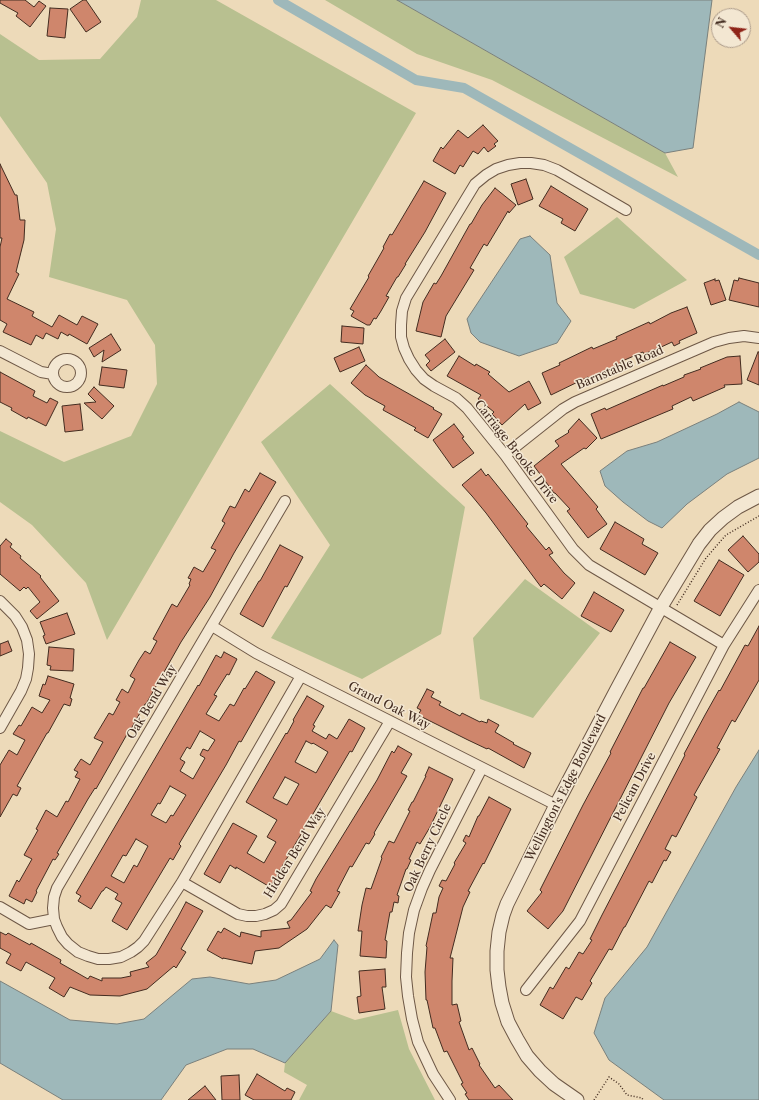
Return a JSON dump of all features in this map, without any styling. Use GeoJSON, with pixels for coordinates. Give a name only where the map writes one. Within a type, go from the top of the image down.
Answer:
{"type":"FeatureCollection","features":[{"type":"Feature","properties":{"kind":"street","name":"Carriage Brooke Drive"},"geometry":{"type":"LineString","coordinates":[[626,210],[556,170],[544,165],[520,163],[496,169],[476,184],[406,298],[402,311],[401,337],[408,359],[416,370],[424,379],[456,398],[467,408],[505,455],[573,549],[582,558],[589,564],[724,645]]}},
{"type":"Feature","properties":{"kind":"street","name":"Barnstable Road"},"geometry":{"type":"LineString","coordinates":[[505,455],[563,408],[575,402],[714,342],[744,336],[759,338]]}},
{"type":"Feature","properties":{"kind":"street"},"geometry":{"type":"LineString","coordinates":[[0,351],[41,372],[53,374]]}},
{"type":"Feature","properties":{"kind":"street","name":"Wellington's Edge Boulevard"},"geometry":{"type":"LineString","coordinates":[[577,1100],[554,1084],[540,1071],[527,1056],[508,1022],[498,987],[497,970],[499,932],[507,904],[556,805],[661,607],[699,544],[710,530],[723,518],[738,507],[759,496]]}},
{"type":"Feature","properties":{"kind":"street","name":"Oak Bend Way"},"geometry":{"type":"LineString","coordinates":[[285,501],[57,888],[53,903],[54,919],[62,937],[68,944],[78,952],[88,956],[98,959],[109,959],[121,957],[131,952],[144,941],[182,882],[301,676]]}},
{"type":"Feature","properties":{"kind":"street","name":"Pelican Drive"},"geometry":{"type":"LineString","coordinates":[[526,990],[580,921],[724,645],[759,590]]}},
{"type":"Feature","properties":{"kind":"street"},"geometry":{"type":"LineString","coordinates":[[0,601],[15,616],[22,627],[27,640],[29,654],[26,679],[21,691],[0,728]]}},
{"type":"Feature","properties":{"kind":"street","name":"Grand Oak Way"},"geometry":{"type":"LineString","coordinates":[[212,626],[301,676],[556,805]]}},
{"type":"Feature","properties":{"kind":"street","name":"Hidden Bend Way"},"geometry":{"type":"LineString","coordinates":[[182,882],[238,914],[256,916],[274,910],[281,904],[390,721]]}},
{"type":"Feature","properties":{"kind":"street","name":"Oak Berry Circle"},"geometry":{"type":"LineString","coordinates":[[450,1100],[433,1074],[418,1042],[408,996],[406,977],[407,953],[409,933],[414,910],[422,888],[482,768]]}},
{"type":"Feature","properties":{"kind":"street"},"geometry":{"type":"LineString","coordinates":[[0,908],[29,924],[54,919]]}},
{"type":"Feature","properties":{"kind":"path"},"geometry":{"type":"LineString","coordinates":[[675,608],[706,558],[726,535],[759,516]]}},
{"type":"Feature","properties":{"kind":"path"},"geometry":{"type":"LineString","coordinates":[[594,1100],[609,1077],[619,1084],[627,1095],[642,1098],[643,1100]]}},
{"type":"Feature","properties":{"kind":"green space"},"geometry":{"type":"Polygon","coordinates":[[[141,0],[216,0],[416,113],[107,640],[86,583],[32,525],[0,502],[0,431],[64,462],[131,436],[157,384],[155,345],[127,300],[49,277],[56,229],[47,183],[0,116],[0,34],[39,60],[100,59],[137,17],[141,0]]]}},
{"type":"Feature","properties":{"kind":"green space"},"geometry":{"type":"Polygon","coordinates":[[[325,0],[397,0],[665,153],[678,177],[492,80],[417,54],[325,0]]]}},
{"type":"Feature","properties":{"kind":"green space"},"geometry":{"type":"Polygon","coordinates":[[[617,217],[687,280],[634,309],[580,294],[564,257],[617,217]]]}},
{"type":"Feature","properties":{"kind":"green space"},"geometry":{"type":"Polygon","coordinates":[[[330,384],[465,507],[441,634],[362,679],[271,638],[330,545],[261,442],[330,384]]]}},
{"type":"Feature","properties":{"kind":"green space"},"geometry":{"type":"Polygon","coordinates":[[[525,579],[600,633],[533,718],[480,699],[473,638],[525,579]]]}},
{"type":"Feature","properties":{"kind":"green space"},"geometry":{"type":"Polygon","coordinates":[[[398,1010],[409,1049],[435,1100],[299,1100],[307,1085],[284,1072],[285,1063],[331,1011],[355,1020],[398,1010]]]}},
{"type":"Feature","properties":{"kind":"water"},"geometry":{"type":"Polygon","coordinates":[[[397,0],[712,0],[693,148],[665,153],[397,0]]]}},
{"type":"Feature","properties":{"kind":"water"},"geometry":{"type":"Polygon","coordinates":[[[530,236],[550,255],[557,303],[571,321],[557,343],[519,356],[480,342],[471,333],[467,319],[520,239],[530,236]]]}},
{"type":"Feature","properties":{"kind":"water"},"geometry":{"type":"Polygon","coordinates":[[[739,402],[759,412],[759,458],[727,474],[687,504],[662,528],[648,521],[605,486],[600,471],[627,451],[657,442],[739,402]]]}},
{"type":"Feature","properties":{"kind":"water"},"geometry":{"type":"Polygon","coordinates":[[[759,750],[759,1100],[664,1100],[609,1060],[594,1033],[605,998],[647,947],[736,787],[759,750]]]}},
{"type":"Feature","properties":{"kind":"water"},"geometry":{"type":"Polygon","coordinates":[[[334,940],[338,945],[331,1011],[285,1063],[253,1049],[227,1049],[186,1065],[161,1100],[63,1100],[0,1063],[0,981],[70,1020],[117,1024],[144,1019],[192,979],[210,977],[249,984],[276,980],[320,959],[334,940]]]}},
{"type":"Feature","properties":{"kind":"building"},"geometry":{"type":"Polygon","coordinates":[[[0,0],[25,0],[34,7],[39,1],[46,6],[30,27],[16,16],[18,13],[0,3],[0,0]]]}},
{"type":"Feature","properties":{"kind":"building"},"geometry":{"type":"Polygon","coordinates":[[[83,0],[86,0],[101,22],[86,32],[70,9],[83,0]]]}},
{"type":"Feature","properties":{"kind":"building"},"geometry":{"type":"Polygon","coordinates":[[[50,8],[68,9],[65,38],[47,36],[50,8]]]}},
{"type":"Feature","properties":{"kind":"building"},"geometry":{"type":"Polygon","coordinates":[[[483,125],[498,141],[494,144],[496,146],[488,152],[484,147],[478,154],[473,151],[463,167],[460,165],[455,174],[433,161],[441,147],[443,149],[458,130],[468,138],[483,125]]]}},
{"type":"Feature","properties":{"kind":"building"},"geometry":{"type":"Polygon","coordinates":[[[0,164],[15,195],[17,195],[20,220],[25,220],[24,240],[16,272],[19,274],[7,299],[34,312],[32,316],[52,327],[59,315],[77,325],[82,316],[98,324],[87,344],[69,334],[68,336],[61,332],[58,339],[46,333],[43,339],[36,335],[31,345],[3,332],[7,324],[0,320],[0,247],[2,238],[0,238],[0,164]]]}},
{"type":"Feature","properties":{"kind":"building"},"geometry":{"type":"Polygon","coordinates":[[[526,179],[533,199],[518,205],[511,184],[526,179]]]}},
{"type":"Feature","properties":{"kind":"building"},"geometry":{"type":"Polygon","coordinates":[[[424,181],[446,193],[425,232],[386,296],[389,297],[381,311],[370,325],[367,325],[351,316],[354,311],[350,309],[369,277],[368,276],[390,234],[392,235],[424,181]]]}},
{"type":"Feature","properties":{"kind":"building"},"geometry":{"type":"Polygon","coordinates":[[[551,186],[588,209],[575,231],[561,223],[563,219],[539,206],[551,186]]]}},
{"type":"Feature","properties":{"kind":"building"},"geometry":{"type":"Polygon","coordinates":[[[495,188],[516,205],[509,213],[508,211],[487,246],[484,244],[470,268],[474,270],[446,316],[441,337],[416,331],[423,302],[434,283],[436,284],[441,276],[482,205],[495,188]]]}},
{"type":"Feature","properties":{"kind":"building"},"geometry":{"type":"Polygon","coordinates":[[[739,278],[759,283],[759,307],[729,300],[734,280],[738,281],[739,278]]]}},
{"type":"Feature","properties":{"kind":"building"},"geometry":{"type":"Polygon","coordinates":[[[715,279],[715,281],[719,280],[726,300],[711,305],[704,283],[715,279]]]}},
{"type":"Feature","properties":{"kind":"building"},"geometry":{"type":"Polygon","coordinates":[[[687,307],[697,333],[679,341],[680,343],[674,346],[672,342],[644,354],[643,352],[620,362],[621,364],[589,378],[588,377],[551,395],[542,373],[560,365],[559,363],[592,347],[593,349],[617,339],[616,337],[649,322],[650,324],[671,313],[687,307]]]}},
{"type":"Feature","properties":{"kind":"building"},"geometry":{"type":"Polygon","coordinates":[[[342,326],[364,328],[363,344],[341,342],[342,326]]]}},
{"type":"Feature","properties":{"kind":"building"},"geometry":{"type":"Polygon","coordinates":[[[111,334],[121,350],[102,362],[104,350],[94,357],[89,348],[111,334]]]}},
{"type":"Feature","properties":{"kind":"building"},"geometry":{"type":"Polygon","coordinates":[[[445,339],[455,352],[431,371],[426,365],[430,361],[425,355],[445,339]]]}},
{"type":"Feature","properties":{"kind":"building"},"geometry":{"type":"Polygon","coordinates":[[[359,347],[365,361],[340,372],[334,358],[359,347]]]}},
{"type":"Feature","properties":{"kind":"building"},"geometry":{"type":"Polygon","coordinates":[[[759,352],[759,385],[747,380],[759,352]]]}},
{"type":"Feature","properties":{"kind":"building"},"geometry":{"type":"Polygon","coordinates":[[[459,356],[475,366],[476,364],[490,372],[488,374],[509,392],[529,381],[541,403],[528,410],[525,404],[502,425],[492,414],[494,412],[478,399],[481,395],[447,376],[459,356]]]}},
{"type":"Feature","properties":{"kind":"building"},"geometry":{"type":"Polygon","coordinates":[[[740,356],[742,384],[724,385],[725,387],[693,401],[691,397],[672,406],[673,409],[601,439],[591,414],[605,408],[606,410],[727,357],[740,356]]]}},
{"type":"Feature","properties":{"kind":"building"},"geometry":{"type":"Polygon","coordinates":[[[366,365],[379,377],[442,414],[428,438],[414,430],[416,428],[383,410],[385,406],[365,395],[351,383],[366,365]]]}},
{"type":"Feature","properties":{"kind":"building"},"geometry":{"type":"Polygon","coordinates":[[[102,367],[127,370],[124,388],[99,385],[102,367]]]}},
{"type":"Feature","properties":{"kind":"building"},"geometry":{"type":"Polygon","coordinates":[[[0,372],[35,391],[33,396],[47,403],[50,398],[58,402],[46,426],[28,417],[27,419],[11,410],[12,408],[0,402],[0,372]]]}},
{"type":"Feature","properties":{"kind":"building"},"geometry":{"type":"Polygon","coordinates":[[[94,387],[114,406],[102,419],[84,403],[96,402],[88,394],[94,387]]]}},
{"type":"Feature","properties":{"kind":"building"},"geometry":{"type":"Polygon","coordinates":[[[80,404],[83,430],[65,432],[62,406],[80,404]]]}},
{"type":"Feature","properties":{"kind":"building"},"geometry":{"type":"Polygon","coordinates":[[[579,419],[597,438],[586,449],[584,448],[561,464],[598,507],[596,509],[607,524],[588,538],[567,511],[570,509],[554,493],[534,466],[559,446],[555,441],[568,433],[568,431],[579,419]]]}},
{"type":"Feature","properties":{"kind":"building"},"geometry":{"type":"Polygon","coordinates":[[[454,424],[464,437],[462,438],[474,453],[453,468],[433,440],[454,424]]]}},
{"type":"Feature","properties":{"kind":"building"},"geometry":{"type":"Polygon","coordinates":[[[481,469],[486,476],[488,474],[505,495],[528,524],[526,526],[546,550],[549,547],[553,553],[549,555],[564,573],[575,583],[562,599],[544,584],[541,587],[486,513],[462,485],[481,469]]]}},
{"type":"Feature","properties":{"kind":"building"},"geometry":{"type":"Polygon","coordinates":[[[260,473],[276,482],[210,597],[181,642],[96,789],[95,788],[88,799],[57,853],[59,854],[55,860],[53,859],[36,891],[37,892],[32,902],[26,899],[24,904],[9,896],[17,880],[19,882],[32,859],[24,855],[38,830],[36,829],[46,810],[57,817],[66,801],[68,802],[80,779],[75,777],[78,772],[74,770],[81,759],[90,765],[103,742],[94,738],[109,713],[113,715],[120,702],[116,700],[122,689],[128,693],[135,679],[130,676],[145,651],[150,654],[157,641],[153,639],[172,604],[177,607],[190,585],[191,579],[188,578],[194,567],[203,572],[216,550],[211,548],[225,523],[222,521],[230,506],[235,508],[245,489],[249,492],[260,473]]]}},
{"type":"Feature","properties":{"kind":"building"},"geometry":{"type":"Polygon","coordinates":[[[615,522],[644,539],[642,544],[658,553],[645,575],[600,549],[615,522]]]}},
{"type":"Feature","properties":{"kind":"building"},"geometry":{"type":"Polygon","coordinates":[[[743,536],[759,554],[759,562],[748,572],[728,550],[743,536]]]}},
{"type":"Feature","properties":{"kind":"building"},"geometry":{"type":"Polygon","coordinates":[[[6,539],[12,544],[10,547],[21,556],[20,558],[41,576],[40,577],[59,601],[37,619],[30,611],[40,602],[28,587],[26,589],[24,587],[20,591],[0,574],[0,546],[6,539]]]}},
{"type":"Feature","properties":{"kind":"building"},"geometry":{"type":"Polygon","coordinates":[[[280,545],[303,557],[287,587],[285,586],[263,627],[240,614],[280,545]]]}},
{"type":"Feature","properties":{"kind":"building"},"geometry":{"type":"Polygon","coordinates":[[[719,560],[744,575],[720,616],[694,601],[719,560]]]}},
{"type":"Feature","properties":{"kind":"building"},"geometry":{"type":"Polygon","coordinates":[[[594,592],[624,610],[611,632],[581,616],[594,592]]]}},
{"type":"Feature","properties":{"kind":"building"},"geometry":{"type":"Polygon","coordinates":[[[67,613],[75,634],[46,644],[43,636],[45,635],[40,622],[67,613]]]}},
{"type":"Feature","properties":{"kind":"building"},"geometry":{"type":"Polygon","coordinates":[[[759,626],[759,680],[735,722],[732,720],[717,748],[720,749],[694,795],[697,797],[676,837],[672,835],[665,849],[671,852],[666,861],[664,860],[652,883],[649,881],[612,950],[609,949],[590,981],[592,983],[582,1000],[576,997],[563,1019],[540,1005],[550,987],[553,989],[566,967],[569,969],[579,952],[583,954],[592,940],[590,939],[685,755],[684,754],[745,645],[748,646],[759,626]]]}},
{"type":"Feature","properties":{"kind":"building"},"geometry":{"type":"Polygon","coordinates":[[[8,641],[12,651],[0,656],[0,644],[8,641]]]}},
{"type":"Feature","properties":{"kind":"building"},"geometry":{"type":"Polygon","coordinates":[[[670,642],[696,657],[669,703],[563,911],[548,929],[527,911],[542,892],[540,890],[611,753],[610,752],[643,688],[670,642]]]}},
{"type":"Feature","properties":{"kind":"building"},"geometry":{"type":"Polygon","coordinates":[[[49,647],[74,649],[73,671],[50,670],[51,666],[47,665],[49,647]]]}},
{"type":"Feature","properties":{"kind":"building"},"geometry":{"type":"Polygon","coordinates":[[[224,652],[237,659],[229,675],[227,674],[214,695],[217,696],[206,714],[219,721],[230,704],[234,706],[256,671],[275,682],[241,742],[239,741],[179,844],[181,846],[173,860],[170,858],[127,930],[112,921],[122,903],[115,899],[118,894],[106,887],[91,909],[78,901],[81,896],[76,893],[216,655],[221,658],[224,652]],[[200,731],[190,749],[187,747],[180,759],[185,762],[180,771],[193,779],[205,758],[200,755],[203,749],[208,751],[215,740],[200,731]],[[170,786],[160,804],[158,803],[151,815],[166,823],[171,815],[173,816],[186,795],[170,786]],[[136,839],[126,856],[123,855],[111,876],[124,883],[134,865],[137,867],[148,846],[136,839]]]}},
{"type":"Feature","properties":{"kind":"building"},"geometry":{"type":"Polygon","coordinates":[[[48,676],[74,684],[70,698],[72,699],[70,706],[64,704],[17,786],[21,788],[17,796],[13,794],[0,817],[0,765],[9,750],[17,755],[25,740],[13,734],[19,725],[21,726],[32,707],[42,713],[50,700],[39,696],[43,684],[45,685],[48,676]]]}},
{"type":"Feature","properties":{"kind":"building"},"geometry":{"type":"Polygon","coordinates":[[[427,689],[434,692],[431,697],[441,702],[439,705],[460,716],[462,713],[480,722],[487,723],[488,719],[499,725],[495,732],[514,743],[513,744],[531,753],[524,768],[488,748],[487,749],[418,715],[421,710],[417,708],[427,689]]]}},
{"type":"Feature","properties":{"kind":"building"},"geometry":{"type":"Polygon","coordinates":[[[307,696],[324,706],[313,725],[315,726],[312,731],[326,739],[329,734],[337,739],[349,719],[365,728],[270,887],[230,865],[220,883],[204,874],[233,823],[257,836],[247,853],[264,863],[276,842],[267,837],[277,820],[246,802],[286,733],[287,734],[294,721],[293,720],[307,696]],[[306,741],[295,762],[316,773],[328,752],[313,743],[312,744],[306,741]],[[285,777],[273,798],[287,805],[299,784],[285,777]]]}},
{"type":"Feature","properties":{"kind":"building"},"geometry":{"type":"Polygon","coordinates":[[[398,746],[412,754],[401,773],[407,776],[369,844],[366,843],[352,867],[350,866],[337,891],[340,892],[331,908],[326,905],[307,929],[279,948],[255,951],[252,964],[223,959],[207,950],[218,931],[221,933],[224,928],[240,937],[241,932],[261,937],[261,931],[290,928],[287,922],[291,920],[312,892],[310,891],[316,879],[377,780],[392,751],[394,753],[398,746]]]}},
{"type":"Feature","properties":{"kind":"building"},"geometry":{"type":"Polygon","coordinates":[[[429,767],[453,779],[430,827],[420,844],[417,842],[409,859],[411,860],[406,869],[397,895],[399,896],[398,903],[394,902],[392,912],[390,912],[385,940],[387,941],[386,958],[360,956],[362,931],[358,931],[366,888],[371,889],[382,858],[381,857],[389,841],[394,843],[429,767]]]}},
{"type":"Feature","properties":{"kind":"building"},"geometry":{"type":"Polygon","coordinates":[[[489,797],[511,809],[484,864],[483,863],[468,891],[470,892],[463,907],[450,958],[453,958],[452,1005],[457,1004],[461,1021],[459,1022],[469,1050],[472,1048],[480,1064],[479,1065],[495,1088],[499,1085],[513,1100],[469,1100],[465,1094],[467,1093],[461,1084],[463,1083],[447,1051],[444,1052],[435,1028],[433,1028],[426,1000],[426,946],[433,913],[436,913],[439,897],[443,888],[439,886],[442,880],[446,881],[455,864],[454,863],[466,843],[463,841],[466,835],[469,837],[478,816],[489,797]]]}},
{"type":"Feature","properties":{"kind":"building"},"geometry":{"type":"Polygon","coordinates":[[[186,902],[203,911],[181,949],[186,952],[176,968],[174,966],[147,989],[120,996],[90,995],[70,987],[64,997],[49,988],[55,978],[26,962],[21,971],[6,963],[11,954],[0,948],[0,932],[6,935],[8,933],[30,945],[31,943],[61,960],[60,963],[88,979],[90,976],[102,981],[102,978],[121,978],[131,976],[130,972],[149,967],[146,963],[156,955],[186,902]]]}},
{"type":"Feature","properties":{"kind":"building"},"geometry":{"type":"Polygon","coordinates":[[[385,969],[386,987],[382,987],[385,1009],[359,1013],[357,997],[361,996],[359,971],[385,969]]]}},
{"type":"Feature","properties":{"kind":"building"},"geometry":{"type":"Polygon","coordinates":[[[257,1074],[285,1091],[287,1088],[295,1092],[291,1100],[254,1100],[245,1095],[257,1074]]]}},
{"type":"Feature","properties":{"kind":"building"},"geometry":{"type":"Polygon","coordinates":[[[239,1075],[240,1100],[222,1100],[221,1076],[239,1075]]]}},
{"type":"Feature","properties":{"kind":"building"},"geometry":{"type":"Polygon","coordinates":[[[205,1086],[216,1100],[188,1100],[205,1086]]]}},
{"type":"Feature","properties":{"kind":"waterway"},"geometry":{"type":"LineString","coordinates":[[278,0],[416,80],[464,88],[759,255]]}}]}
